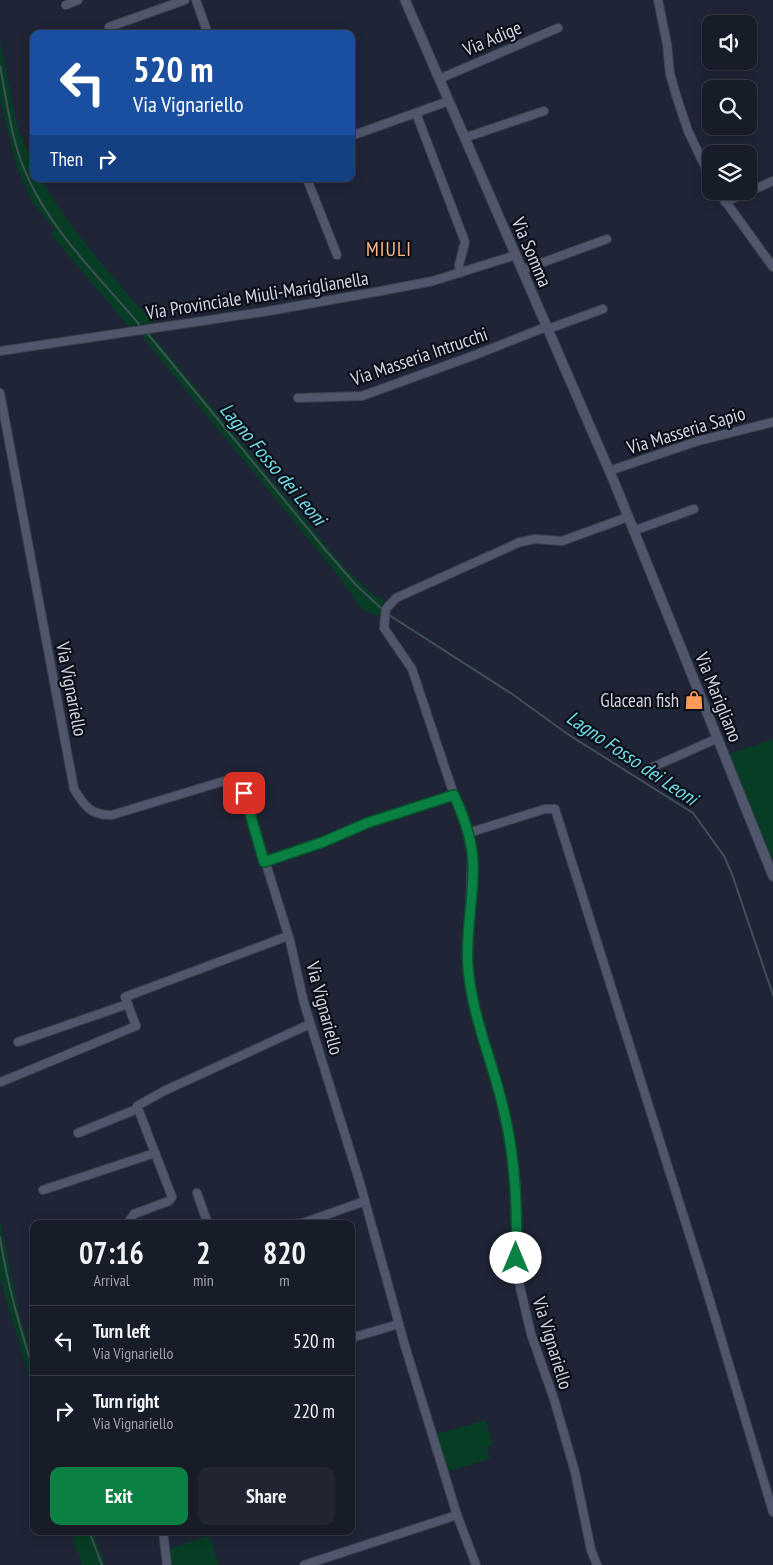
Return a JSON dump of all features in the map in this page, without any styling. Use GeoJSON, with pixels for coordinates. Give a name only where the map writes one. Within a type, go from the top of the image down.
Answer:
{"type":"FeatureCollection","features":[{"type":"Feature","properties":{"kind":"street"},"geometry":{"type":"LineString","coordinates":[[66,4],[78,0]]}},
{"type":"Feature","properties":{"kind":"street"},"geometry":{"type":"LineString","coordinates":[[109,27],[185,0]]}},
{"type":"Feature","properties":{"kind":"street"},"geometry":{"type":"LineString","coordinates":[[196,0],[207,30]]}},
{"type":"Feature","properties":{"kind":"street","name":"Via Somma"},"geometry":{"type":"LineString","coordinates":[[404,0],[628,516]]}},
{"type":"Feature","properties":{"kind":"street"},"geometry":{"type":"LineString","coordinates":[[658,0],[667,44],[670,74],[676,98],[688,132],[702,161]]}},
{"type":"Feature","properties":{"kind":"street","name":"Via Adige"},"geometry":{"type":"LineString","coordinates":[[439,79],[558,28]]}},
{"type":"Feature","properties":{"kind":"street"},"geometry":{"type":"LineString","coordinates":[[355,135],[449,101]]}},
{"type":"Feature","properties":{"kind":"street"},"geometry":{"type":"LineString","coordinates":[[464,138],[544,111]]}},
{"type":"Feature","properties":{"kind":"street"},"geometry":{"type":"LineString","coordinates":[[416,114],[465,242],[459,265],[460,273]]}},
{"type":"Feature","properties":{"kind":"street"},"geometry":{"type":"LineString","coordinates":[[773,181],[725,202],[773,267]]}},
{"type":"Feature","properties":{"kind":"street"},"geometry":{"type":"LineString","coordinates":[[308,182],[337,255]]}},
{"type":"Feature","properties":{"kind":"street"},"geometry":{"type":"LineString","coordinates":[[522,270],[607,239]]}},
{"type":"Feature","properties":{"kind":"street","name":"Via Provinciale Miuli-Mariglianella"},"geometry":{"type":"LineString","coordinates":[[0,351],[263,312],[433,281],[516,255]]}},
{"type":"Feature","properties":{"kind":"street","name":"Via Masseria Intrucchi"},"geometry":{"type":"LineString","coordinates":[[298,398],[356,398],[603,309]]}},
{"type":"Feature","properties":{"kind":"street","name":"Via Vignariello"},"geometry":{"type":"LineString","coordinates":[[0,393],[74,789],[84,806],[92,812],[102,815],[112,815],[224,781],[233,781],[244,793],[288,936],[310,1024],[365,1201],[399,1324],[457,1515],[476,1565]]}},
{"type":"Feature","properties":{"kind":"street","name":"Via Masseria Sapio"},"geometry":{"type":"LineString","coordinates":[[609,471],[698,441],[773,422]]}},
{"type":"Feature","properties":{"kind":"street"},"geometry":{"type":"LineString","coordinates":[[633,530],[694,509]]}},
{"type":"Feature","properties":{"kind":"street","name":"Via Vignariello"},"geometry":{"type":"LineString","coordinates":[[597,1565],[591,1550],[575,1472],[554,1399],[531,1334],[520,1286],[516,1258],[516,1200],[511,1146],[502,1101],[474,1008],[468,966],[473,864],[468,833],[412,669],[405,655],[386,634],[384,616],[386,609],[396,598],[502,550],[527,540],[562,541],[628,516]]}},
{"type":"Feature","properties":{"kind":"street","name":"Via Marigliano"},"geometry":{"type":"LineString","coordinates":[[628,516],[773,876]]}},
{"type":"Feature","properties":{"kind":"street"},"geometry":{"type":"LineString","coordinates":[[644,771],[718,738]]}},
{"type":"Feature","properties":{"kind":"street"},"geometry":{"type":"LineString","coordinates":[[264,862],[323,842],[382,818],[454,795]]}},
{"type":"Feature","properties":{"kind":"street"},"geometry":{"type":"LineString","coordinates":[[468,833],[550,808],[555,809],[558,815],[704,1281],[773,1512]]}},
{"type":"Feature","properties":{"kind":"street"},"geometry":{"type":"LineString","coordinates":[[0,1082],[136,1026],[125,997],[288,936]]}},
{"type":"Feature","properties":{"kind":"street"},"geometry":{"type":"LineString","coordinates":[[18,1042],[128,1004]]}},
{"type":"Feature","properties":{"kind":"street"},"geometry":{"type":"LineString","coordinates":[[130,1220],[134,1214],[172,1199],[137,1106],[164,1091],[310,1024]]}},
{"type":"Feature","properties":{"kind":"street"},"geometry":{"type":"LineString","coordinates":[[78,1133],[137,1110]]}},
{"type":"Feature","properties":{"kind":"street"},"geometry":{"type":"LineString","coordinates":[[43,1190],[155,1153]]}},
{"type":"Feature","properties":{"kind":"street"},"geometry":{"type":"LineString","coordinates":[[197,1193],[207,1220]]}},
{"type":"Feature","properties":{"kind":"street"},"geometry":{"type":"LineString","coordinates":[[311,1220],[365,1201]]}},
{"type":"Feature","properties":{"kind":"street"},"geometry":{"type":"LineString","coordinates":[[355,1337],[399,1324]]}},
{"type":"Feature","properties":{"kind":"street"},"geometry":{"type":"LineString","coordinates":[[304,1565],[457,1515]]}},
{"type":"Feature","properties":{"kind":"street"},"geometry":{"type":"LineString","coordinates":[[163,1535],[167,1565]]}},
{"type":"Feature","properties":{"kind":"green space"},"geometry":{"type":"Polygon","coordinates":[[[0,41],[18,129],[30,157],[30,182],[43,182],[80,237],[155,325],[130,328],[50,233],[55,230],[31,200],[16,165],[0,100],[0,41]]]}},
{"type":"Feature","properties":{"kind":"green space"},"geometry":{"type":"Polygon","coordinates":[[[150,332],[345,568],[375,596],[386,601],[380,618],[361,608],[337,574],[139,333],[150,332]]]}},
{"type":"Feature","properties":{"kind":"green space"},"geometry":{"type":"Polygon","coordinates":[[[773,739],[773,858],[772,858],[729,754],[773,739]]]}},
{"type":"Feature","properties":{"kind":"green space"},"geometry":{"type":"Polygon","coordinates":[[[0,1220],[19,1312],[30,1349],[30,1380],[0,1279],[0,1220]]]}},
{"type":"Feature","properties":{"kind":"green space"},"geometry":{"type":"Polygon","coordinates":[[[486,1420],[493,1445],[487,1447],[490,1459],[448,1471],[436,1434],[486,1420]]]}},
{"type":"Feature","properties":{"kind":"green space"},"geometry":{"type":"Polygon","coordinates":[[[72,1535],[94,1535],[105,1565],[82,1565],[72,1535]]]}},
{"type":"Feature","properties":{"kind":"green space"},"geometry":{"type":"Polygon","coordinates":[[[209,1535],[219,1565],[169,1565],[167,1550],[209,1535]]]}},
{"type":"Feature","properties":{"kind":"waterway","name":"Lagno Fosso dei Leoni"},"geometry":{"type":"LineString","coordinates":[[0,66],[16,146],[30,182]]}},
{"type":"Feature","properties":{"kind":"waterway","name":"Lagno Fosso dei Leoni"},"geometry":{"type":"LineString","coordinates":[[30,182],[47,213],[61,233],[139,324]]}},
{"type":"Feature","properties":{"kind":"waterway","name":"Lagno Fosso dei Leoni"},"geometry":{"type":"LineString","coordinates":[[147,333],[327,552],[356,585],[381,608]]}},
{"type":"Feature","properties":{"kind":"waterway","name":"Lagno Fosso dei Leoni"},"geometry":{"type":"LineString","coordinates":[[389,615],[512,694],[569,735],[693,813],[724,856],[732,874],[773,995]]}},
{"type":"Feature","properties":{"kind":"waterway"},"geometry":{"type":"LineString","coordinates":[[0,1237],[14,1306],[30,1359]]}},
{"type":"Feature","properties":{"kind":"waterway"},"geometry":{"type":"LineString","coordinates":[[91,1535],[102,1565]]}},
{"type":"Feature","properties":{"kind":"place","name":"Glacean fish"},"geometry":{"type":"Point","coordinates":[694,700]}},
{"type":"Feature","properties":{"kind":"district","name":"MIULI"},"geometry":{"type":"Point","coordinates":[389,249]}},
{"type":"Feature","properties":{"kind":"route"},"geometry":{"type":"LineString","coordinates":[[244,793],[264,862],[323,842],[367,823],[454,795],[468,833],[473,864],[468,966],[474,1008],[502,1101],[515,1172],[516,1258]]}}]}
